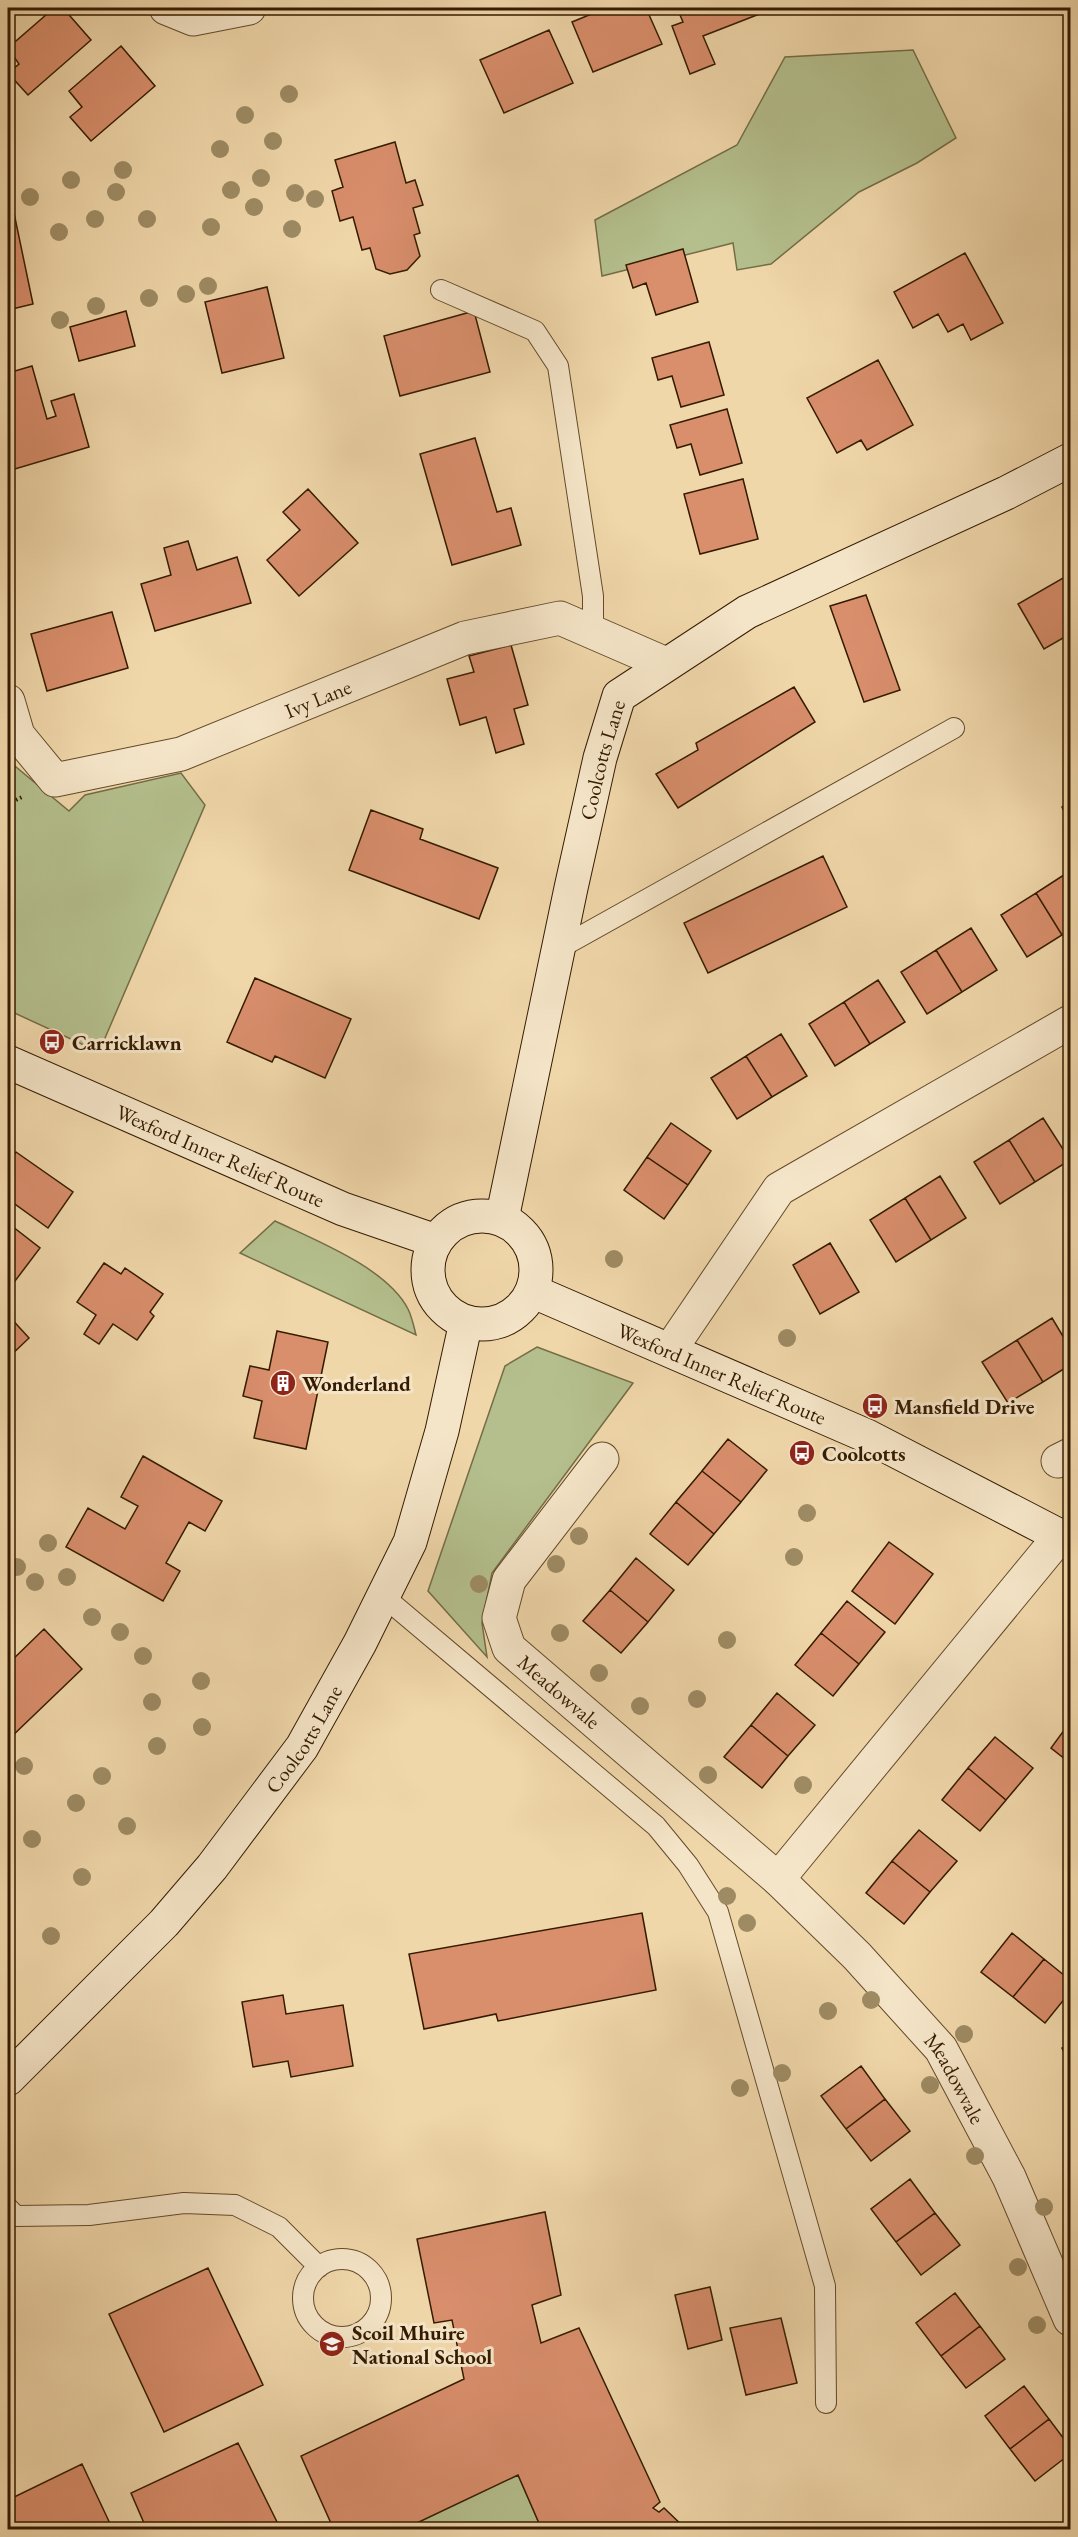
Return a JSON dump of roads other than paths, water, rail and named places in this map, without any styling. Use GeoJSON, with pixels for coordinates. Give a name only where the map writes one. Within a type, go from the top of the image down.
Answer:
{"type":"FeatureCollection","features":[{"type":"Feature","properties":{"kind":"street"},"geometry":{"type":"LineString","coordinates":[[166,8],[193,19],[249,8]]}},
{"type":"Feature","properties":{"kind":"street","name":"Coolcotts Lane"},"geometry":{"type":"LineString","coordinates":[[502,1219],[600,758],[619,696],[747,612],[1006,493],[1071,460]]}},
{"type":"Feature","properties":{"kind":"street","name":"Ivy Lane"},"geometry":{"type":"LineString","coordinates":[[8,701],[18,735],[55,780],[181,754],[465,638],[560,618],[666,664]]}},
{"type":"Feature","properties":{"kind":"street"},"geometry":{"type":"LineString","coordinates":[[670,1350],[779,1189],[1071,1022]]}},
{"type":"Feature","properties":{"kind":"street","name":"Wexford Inner Relief Route"},"geometry":{"type":"LineString","coordinates":[[8,1062],[343,1209],[436,1241]]}},
{"type":"Feature","properties":{"kind":"street"},"geometry":{"type":"LineString","coordinates":[[484,1216],[502,1219],[517,1229],[528,1242],[535,1258],[536,1275],[532,1291],[523,1305],[512,1315],[497,1322],[481,1324],[466,1322],[451,1314],[439,1303],[431,1288],[427,1272],[429,1256],[436,1241],[448,1227],[465,1218],[484,1216]]}},
{"type":"Feature","properties":{"kind":"street","name":"Wexford Inner Relief Route"},"geometry":{"type":"LineString","coordinates":[[532,1291],[867,1436],[1065,1540]]}},
{"type":"Feature","properties":{"kind":"street","name":"Coolcotts Lane"},"geometry":{"type":"LineString","coordinates":[[8,2079],[164,1923],[212,1867],[302,1747],[360,1643],[410,1542],[442,1431],[466,1322]]}},
{"type":"Feature","properties":{"kind":"street","name":"Meadowvale"},"geometry":{"type":"LineString","coordinates":[[602,1459],[509,1580],[499,1618],[508,1648],[778,1879],[857,1956],[941,2049],[1009,2177],[1071,2319]]}},
{"type":"Feature","properties":{"kind":"street"},"geometry":{"type":"LineString","coordinates":[[778,1879],[1065,1540]]}},
{"type":"Feature","properties":{"kind":"lane"},"geometry":{"type":"LineString","coordinates":[[441,290],[535,331],[558,366],[593,596],[593,631]]}},
{"type":"Feature","properties":{"kind":"lane"},"geometry":{"type":"LineString","coordinates":[[558,949],[954,728]]}},
{"type":"Feature","properties":{"kind":"lane"},"geometry":{"type":"LineString","coordinates":[[383,1596],[656,1826],[688,1865],[718,1912],[825,2286],[826,2403]]}},
{"type":"Feature","properties":{"kind":"lane"},"geometry":{"type":"LineString","coordinates":[[8,2208],[16,2216],[89,2215],[184,2203],[236,2205],[279,2227],[319,2266]]}},
{"type":"Feature","properties":{"kind":"lane"},"geometry":{"type":"LineString","coordinates":[[344,2259],[356,2261],[368,2268],[376,2278],[381,2290],[378,2316],[360,2334],[334,2337],[312,2324],[305,2313],[304,2287],[319,2266],[330,2261],[344,2259]]}},
{"type":"Feature","properties":{"kind":"place","name":"Carricklawn"},"geometry":{"type":"Point","coordinates":[52,1042]}},
{"type":"Feature","properties":{"kind":"place","name":"Wonderland"},"geometry":{"type":"Point","coordinates":[283,1383]}},
{"type":"Feature","properties":{"kind":"place","name":"Mansfield Drive"},"geometry":{"type":"Point","coordinates":[875,1406]}},
{"type":"Feature","properties":{"kind":"place","name":"Coolcotts"},"geometry":{"type":"Point","coordinates":[802,1453]}},
{"type":"Feature","properties":{"kind":"place","name":"Scoil Mhuire National School"},"geometry":{"type":"Point","coordinates":[332,2344]}}]}
